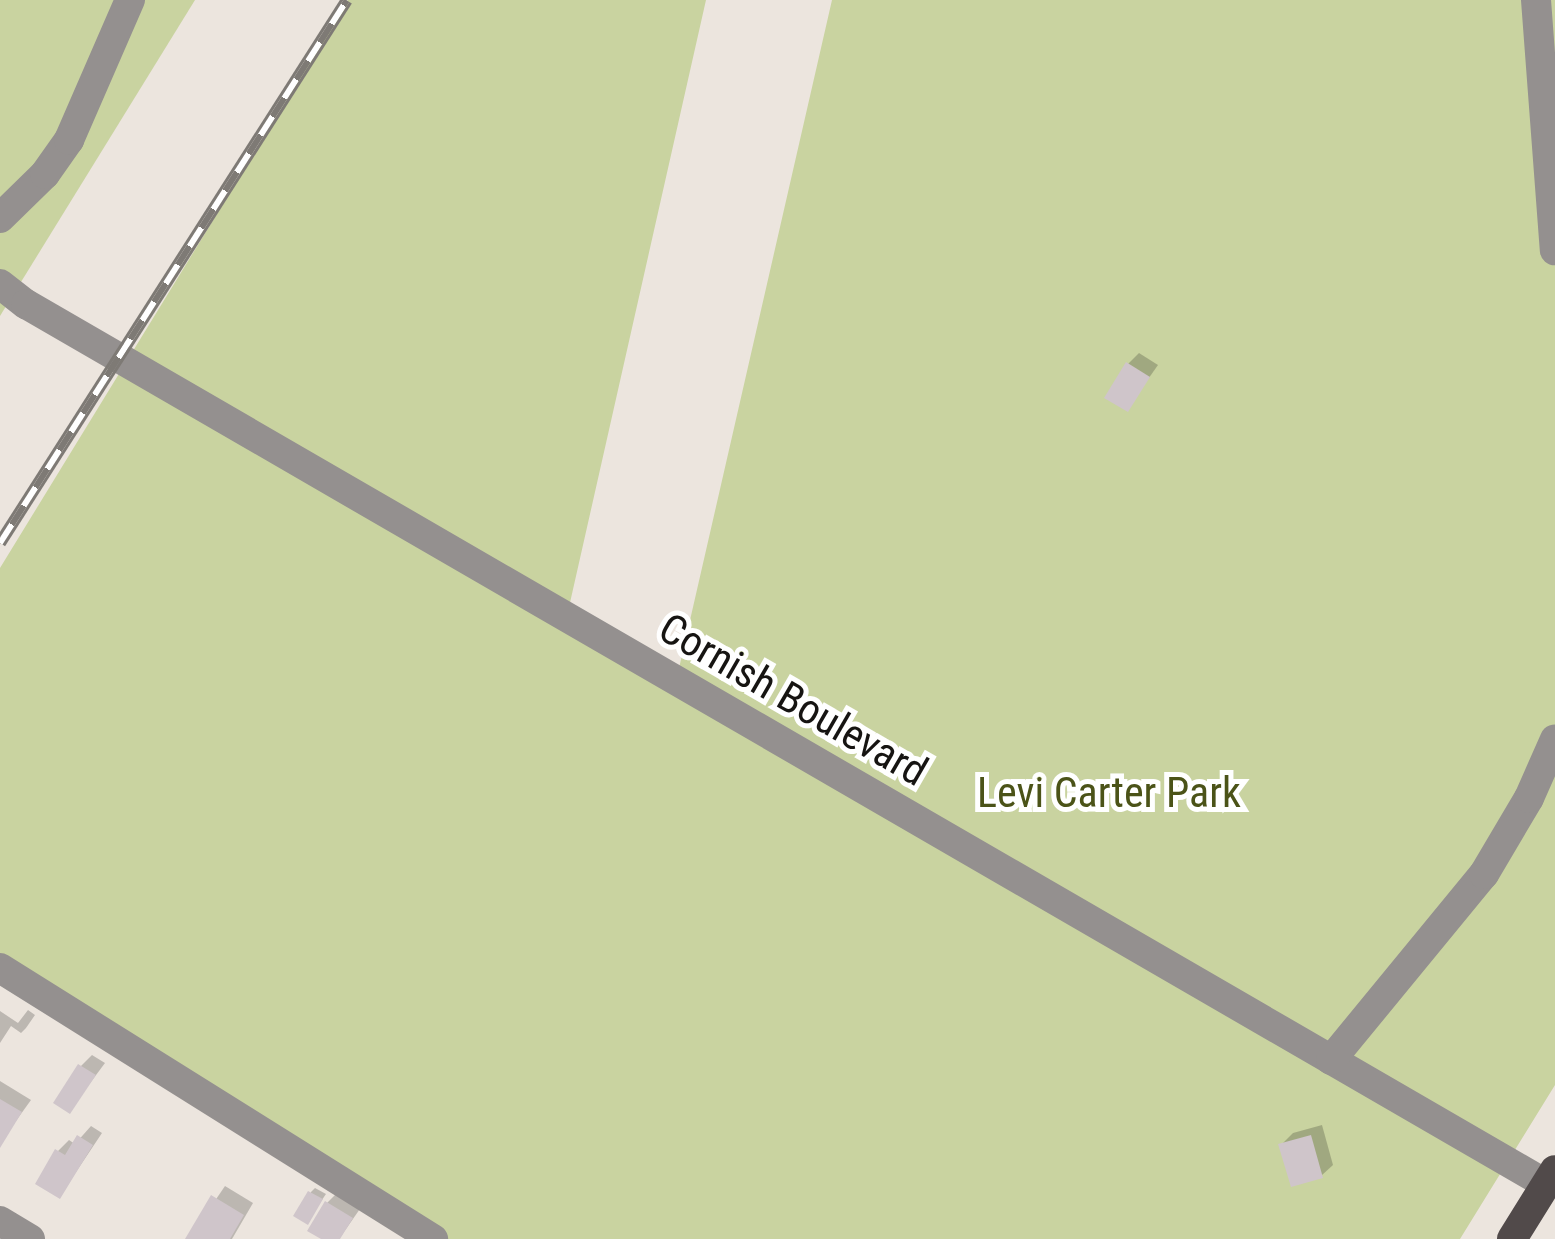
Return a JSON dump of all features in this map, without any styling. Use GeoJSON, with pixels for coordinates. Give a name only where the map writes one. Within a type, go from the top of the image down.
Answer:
{"type":"FeatureCollection","features":[{"type":"Feature","properties":{"kind":"main road"},"geometry":{"type":"LineString","coordinates":[[1511,1239],[1551,1177]]}},
{"type":"Feature","properties":{"kind":"street"},"geometry":{"type":"LineString","coordinates":[[0,218],[45,174],[69,140],[130,0]]}},
{"type":"Feature","properties":{"kind":"street"},"geometry":{"type":"LineString","coordinates":[[1536,0],[1555,250]]}},
{"type":"Feature","properties":{"kind":"street","name":"Cornish Boulevard"},"geometry":{"type":"LineString","coordinates":[[0,284],[26,304],[1330,1060],[1551,1177]]}},
{"type":"Feature","properties":{"kind":"street"},"geometry":{"type":"LineString","coordinates":[[1330,1060],[1484,874],[1529,798],[1555,739]]}},
{"type":"Feature","properties":{"kind":"street"},"geometry":{"type":"LineString","coordinates":[[0,968],[433,1239]]}},
{"type":"Feature","properties":{"kind":"green space"},"geometry":{"type":"Polygon","coordinates":[[[0,0],[195,0],[0,316],[0,0]]]}},
{"type":"Feature","properties":{"kind":"green space","name":"Levi Carter Park"},"geometry":{"type":"Polygon","coordinates":[[[348,0],[706,0],[567,616],[677,677],[832,0],[1555,0],[1555,1085],[1460,1239],[418,1239],[0,980],[0,568],[348,0]]]}},
{"type":"Feature","properties":{"kind":"building"},"geometry":{"type":"Polygon","coordinates":[[[1126,362],[1150,377],[1128,412],[1104,398],[1126,362]]]}},
{"type":"Feature","properties":{"kind":"building"},"geometry":{"type":"Polygon","coordinates":[[[78,1064],[96,1075],[70,1114],[53,1103],[78,1064]]]}},
{"type":"Feature","properties":{"kind":"building"},"geometry":{"type":"Polygon","coordinates":[[[0,1099],[22,1112],[0,1148],[0,1099]]]}},
{"type":"Feature","properties":{"kind":"building"},"geometry":{"type":"Polygon","coordinates":[[[77,1135],[93,1145],[60,1199],[35,1184],[55,1149],[65,1155],[77,1135]]]}},
{"type":"Feature","properties":{"kind":"building"},"geometry":{"type":"Polygon","coordinates":[[[1311,1135],[1323,1178],[1291,1187],[1278,1144],[1311,1135]]]}},
{"type":"Feature","properties":{"kind":"building"},"geometry":{"type":"Polygon","coordinates":[[[308,1191],[323,1199],[308,1225],[293,1216],[308,1191]]]}},
{"type":"Feature","properties":{"kind":"building"},"geometry":{"type":"Polygon","coordinates":[[[211,1195],[244,1215],[230,1239],[185,1239],[211,1195]]]}},
{"type":"Feature","properties":{"kind":"building"},"geometry":{"type":"Polygon","coordinates":[[[325,1201],[353,1218],[340,1239],[321,1239],[307,1231],[325,1201]]]}},
{"type":"Feature","properties":{"kind":"railway"},"geometry":{"type":"LineString","coordinates":[[0,543],[347,0]]}}]}
